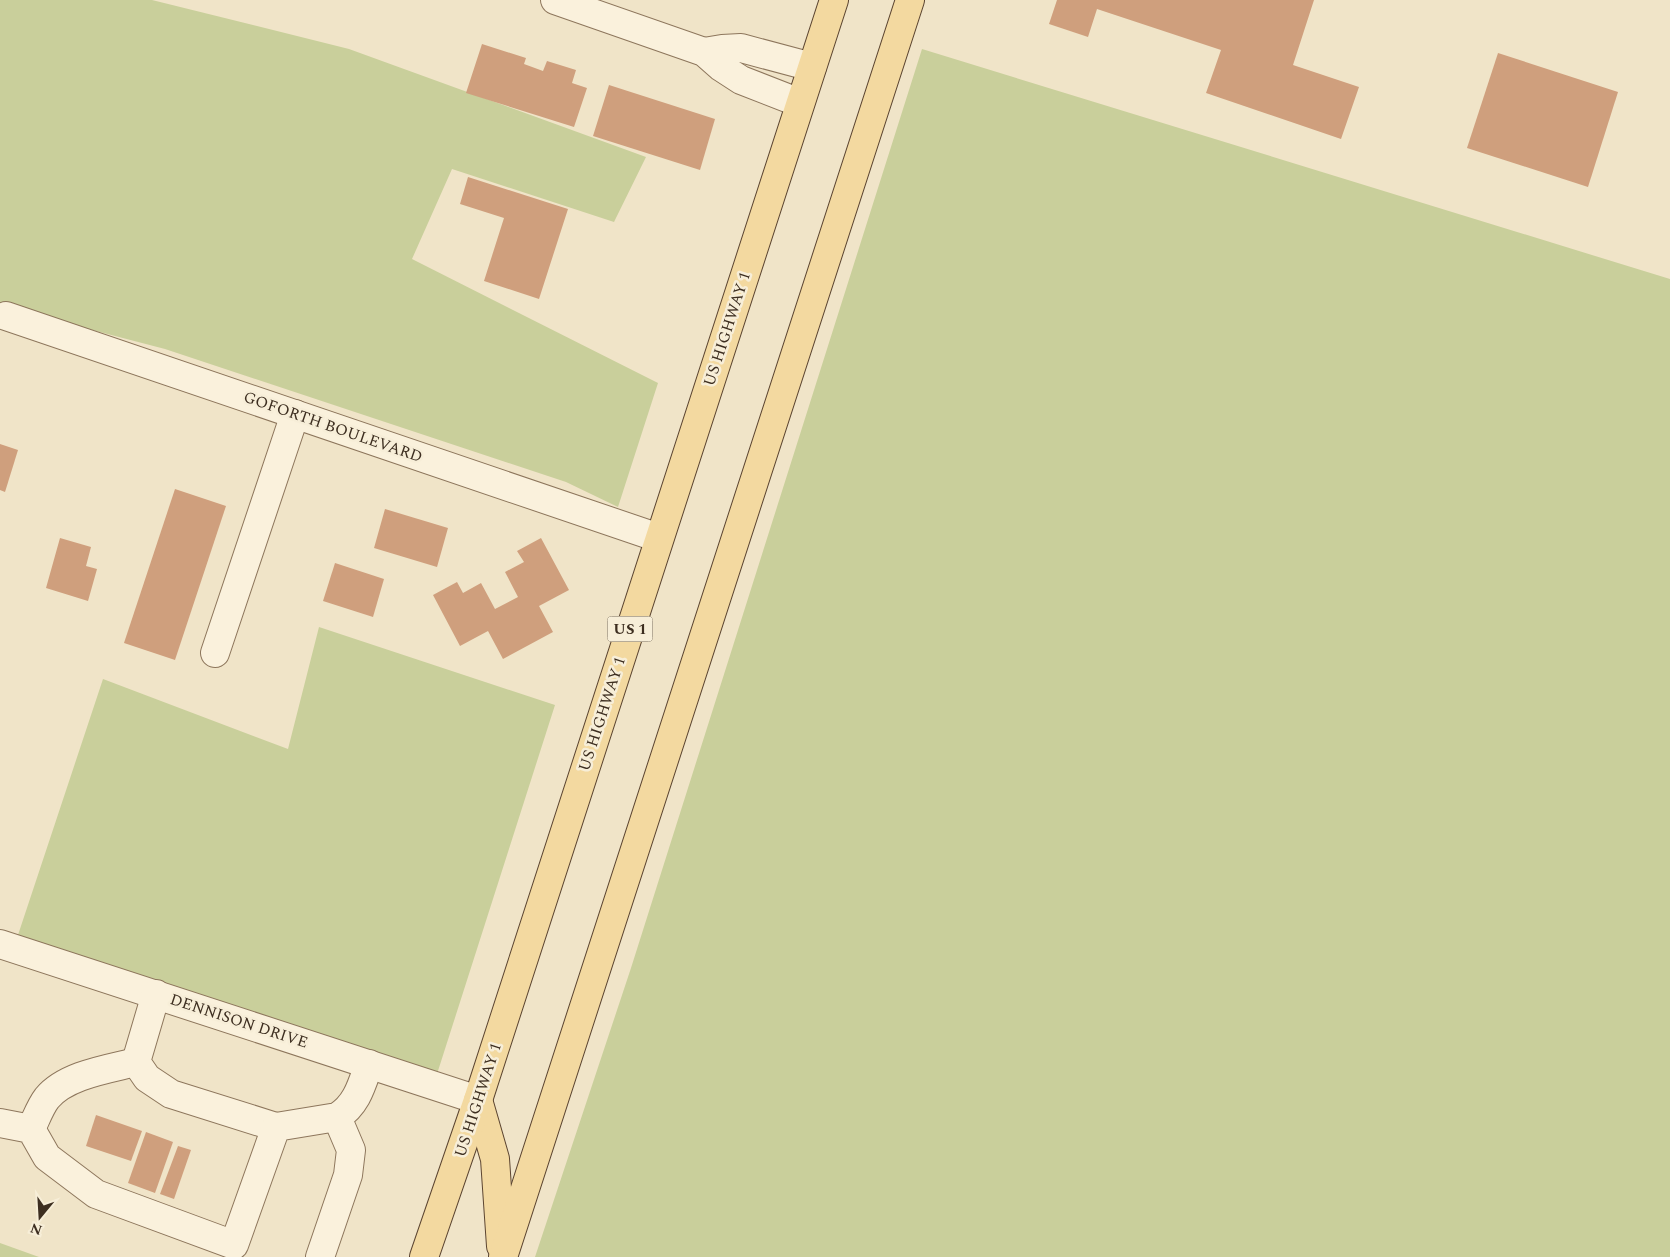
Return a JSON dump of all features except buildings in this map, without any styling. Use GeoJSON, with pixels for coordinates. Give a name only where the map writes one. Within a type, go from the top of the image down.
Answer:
{"type":"FeatureCollection","features":[{"type":"Feature","properties":{"kind":"main road","name":"US HIGHWAY 1"},"geometry":{"type":"LineString","coordinates":[[424,1257],[478,1100],[834,0]]}},
{"type":"Feature","properties":{"kind":"main road"},"geometry":{"type":"LineString","coordinates":[[503,1257],[910,0]]}},
{"type":"Feature","properties":{"kind":"main road"},"geometry":{"type":"LineString","coordinates":[[478,1100],[495,1159],[503,1257]]}},
{"type":"Feature","properties":{"kind":"street"},"geometry":{"type":"LineString","coordinates":[[555,0],[704,52],[721,67],[741,80],[800,103]]}},
{"type":"Feature","properties":{"kind":"street"},"geometry":{"type":"LineString","coordinates":[[704,52],[741,48],[812,67]]}},
{"type":"Feature","properties":{"kind":"street","name":"GOFORTH BOULEVARD"},"geometry":{"type":"LineString","coordinates":[[6,316],[659,538]]}},
{"type":"Feature","properties":{"kind":"street"},"geometry":{"type":"LineString","coordinates":[[215,653],[295,414]]}},
{"type":"Feature","properties":{"kind":"street","name":"DENNISON DRIVE"},"geometry":{"type":"LineString","coordinates":[[0,944],[478,1100]]}},
{"type":"Feature","properties":{"kind":"street"},"geometry":{"type":"LineString","coordinates":[[136,1062],[156,994]]}},
{"type":"Feature","properties":{"kind":"street"},"geometry":{"type":"LineString","coordinates":[[136,1062],[147,1078],[171,1094],[276,1127],[337,1117],[344,1113],[357,1098],[369,1064]]}},
{"type":"Feature","properties":{"kind":"street"},"geometry":{"type":"LineString","coordinates":[[31,1129],[47,1098],[64,1084],[97,1071],[136,1062]]}},
{"type":"Feature","properties":{"kind":"street"},"geometry":{"type":"LineString","coordinates":[[320,1257],[348,1175],[351,1150],[337,1117]]}},
{"type":"Feature","properties":{"kind":"street"},"geometry":{"type":"LineString","coordinates":[[0,1123],[31,1129],[47,1157],[96,1194],[238,1251],[276,1127]]}},
{"type":"Feature","properties":{"kind":"green space"},"geometry":{"type":"Polygon","coordinates":[[[0,0],[152,0],[349,49],[646,157],[614,222],[452,169],[412,259],[658,383],[618,507],[566,482],[165,349],[0,306],[0,0]]]}},
{"type":"Feature","properties":{"kind":"green space"},"geometry":{"type":"Polygon","coordinates":[[[922,49],[1670,279],[1670,1257],[535,1257],[631,968],[922,49]]]}},
{"type":"Feature","properties":{"kind":"green space"},"geometry":{"type":"Polygon","coordinates":[[[319,627],[555,705],[437,1074],[18,935],[103,679],[288,749],[319,627]]]}},
{"type":"Feature","properties":{"kind":"green space"},"geometry":{"type":"Polygon","coordinates":[[[0,1243],[39,1257],[0,1257],[0,1243]]]}}]}
